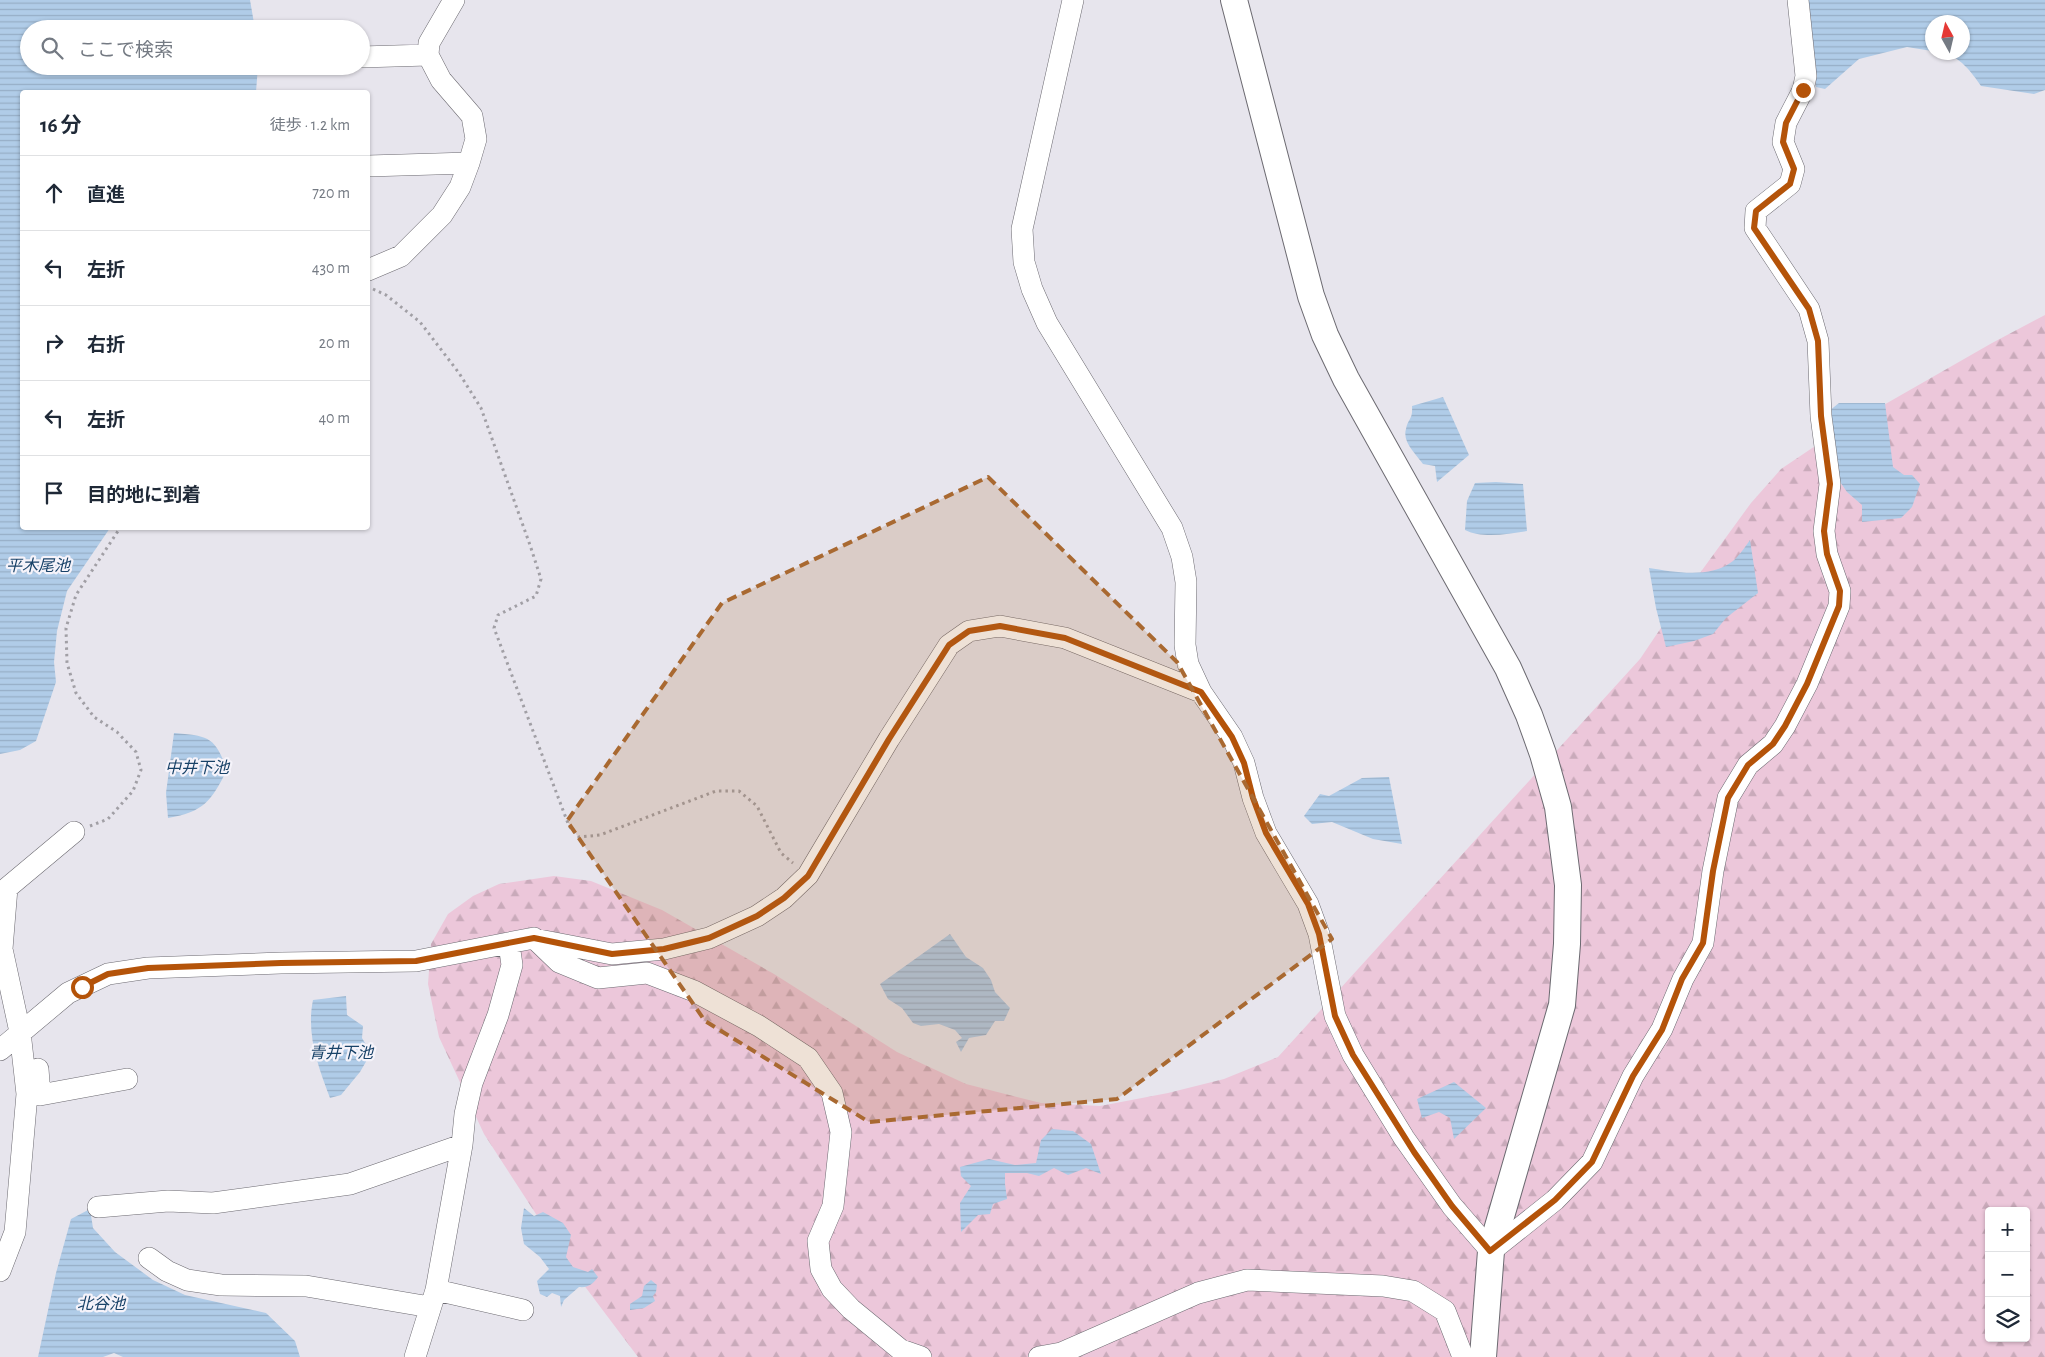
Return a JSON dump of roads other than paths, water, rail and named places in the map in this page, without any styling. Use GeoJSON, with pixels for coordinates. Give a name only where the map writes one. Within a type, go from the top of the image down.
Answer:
{"type":"FeatureCollection","features":[{"type":"Feature","properties":{"kind":"street"},"geometry":{"type":"LineString","coordinates":[[370,269],[401,256],[442,215],[460,187],[469,163],[476,139],[472,116],[441,80],[428,55],[430,44],[454,0]]}},
{"type":"Feature","properties":{"kind":"street"},"geometry":{"type":"LineString","coordinates":[[1073,0],[1022,229],[1024,262],[1032,289],[1047,323],[1172,528],[1182,557],[1186,582],[1185,644],[1188,664],[1201,692],[1232,737],[1244,763],[1253,798],[1266,833],[1308,904],[1319,934],[1335,1016],[1353,1055],[1404,1138],[1446,1199],[1490,1251]]}},
{"type":"Feature","properties":{"kind":"street"},"geometry":{"type":"LineString","coordinates":[[1234,0],[1297,247],[1311,296],[1325,335],[1346,379],[1508,668],[1529,714],[1544,754],[1558,808],[1568,885],[1567,944],[1562,1005],[1490,1251],[1483,1357]]}},
{"type":"Feature","properties":{"kind":"street"},"geometry":{"type":"LineString","coordinates":[[1490,1251],[1555,1200],[1592,1162],[1633,1076],[1662,1030],[1682,979],[1703,943],[1713,871],[1728,798],[1748,765],[1773,744],[1785,726],[1807,684],[1839,606],[1840,591],[1827,554],[1824,531],[1830,484],[1821,416],[1818,341],[1809,309],[1754,228],[1756,211],[1790,184],[1794,169],[1783,142],[1786,123],[1803,90],[1806,76],[1798,0]]}},
{"type":"Feature","properties":{"kind":"street"},"geometry":{"type":"LineString","coordinates":[[370,57],[428,55]]}},
{"type":"Feature","properties":{"kind":"street"},"geometry":{"type":"LineString","coordinates":[[370,166],[469,163]]}},
{"type":"Feature","properties":{"kind":"street"},"geometry":{"type":"LineString","coordinates":[[0,1050],[68,994],[108,974],[148,968],[416,961],[534,938],[612,954],[664,949],[709,938],[757,916],[784,898],[808,876],[889,739],[949,645],[969,631],[1000,626],[1065,638],[1201,692]]}},
{"type":"Feature","properties":{"kind":"street"},"geometry":{"type":"LineString","coordinates":[[74,832],[6,888],[2,949],[27,1026],[40,1095],[127,1079]]}},
{"type":"Feature","properties":{"kind":"street"},"geometry":{"type":"LineString","coordinates":[[534,938],[559,962],[598,978],[647,973],[694,991],[759,1026],[808,1058],[832,1093],[841,1132],[833,1206],[818,1241],[821,1269],[832,1289],[851,1309],[901,1350],[922,1357]]}},
{"type":"Feature","properties":{"kind":"street"},"geometry":{"type":"LineString","coordinates":[[415,1357],[433,1298],[472,1083],[498,1015],[512,965],[508,944]]}},
{"type":"Feature","properties":{"kind":"street"},"geometry":{"type":"LineString","coordinates":[[0,1271],[15,1232],[27,1094],[27,1026]]}},
{"type":"Feature","properties":{"kind":"street"},"geometry":{"type":"LineString","coordinates":[[98,1207],[168,1201],[213,1203],[350,1184],[462,1145]]}},
{"type":"Feature","properties":{"kind":"street"},"geometry":{"type":"LineString","coordinates":[[149,1258],[167,1271],[187,1280],[221,1285],[306,1286],[433,1298],[523,1310]]}},
{"type":"Feature","properties":{"kind":"street"},"geometry":{"type":"LineString","coordinates":[[1039,1357],[1061,1352],[1198,1293],[1247,1280],[1383,1286],[1413,1291],[1445,1311],[1463,1357]]}},
{"type":"Feature","properties":{"kind":"water","name":"平木尾池"},"geometry":{"type":"Polygon","coordinates":[[[0,0],[250,0],[253,20],[20,20],[20,75],[257,75],[256,90],[20,90],[20,530],[109,530],[67,591],[57,631],[54,662],[56,682],[36,741],[20,750],[0,754],[0,0]]]}},
{"type":"Feature","properties":{"kind":"water"},"geometry":{"type":"Polygon","coordinates":[[[1808,0],[2045,0],[2045,90],[2034,94],[1981,86],[1969,70],[1958,60],[1970,60],[1970,15],[1925,15],[1925,50],[1907,47],[1859,59],[1825,89],[1816,87],[1808,0]]]}},
{"type":"Feature","properties":{"kind":"water"},"geometry":{"type":"Polygon","coordinates":[[[1443,397],[1469,455],[1437,482],[1435,466],[1423,464],[1410,448],[1405,434],[1412,414],[1412,406],[1443,397]]]}},
{"type":"Feature","properties":{"kind":"water"},"geometry":{"type":"Polygon","coordinates":[[[1839,403],[1885,403],[1893,467],[1904,475],[1912,475],[1920,484],[1912,507],[1901,518],[1862,522],[1862,505],[1847,492],[1836,476],[1829,411],[1839,403]]]}},
{"type":"Feature","properties":{"kind":"water"},"geometry":{"type":"Polygon","coordinates":[[[1475,483],[1523,484],[1527,531],[1488,535],[1465,530],[1467,501],[1475,483]]]}},
{"type":"Feature","properties":{"kind":"water"},"geometry":{"type":"Polygon","coordinates":[[[1750,540],[1758,593],[1726,618],[1713,634],[1694,641],[1666,647],[1656,608],[1649,568],[1692,573],[1714,570],[1724,567],[1733,561],[1750,540]]]}},
{"type":"Feature","properties":{"kind":"water","name":"中井下池"},"geometry":{"type":"Polygon","coordinates":[[[174,733],[195,735],[209,740],[218,750],[227,770],[216,790],[205,803],[190,812],[168,818],[166,793],[174,733]]]}},
{"type":"Feature","properties":{"kind":"water"},"geometry":{"type":"Polygon","coordinates":[[[1389,777],[1402,844],[1373,839],[1332,822],[1312,824],[1304,816],[1320,794],[1329,796],[1362,778],[1389,777]]]}},
{"type":"Feature","properties":{"kind":"water"},"geometry":{"type":"Polygon","coordinates":[[[950,934],[966,957],[983,968],[991,980],[995,992],[1010,1008],[1004,1021],[995,1021],[986,1035],[969,1038],[961,1052],[956,1042],[962,1038],[955,1030],[939,1024],[921,1026],[913,1023],[902,1008],[888,999],[880,984],[950,934]]]}},
{"type":"Feature","properties":{"kind":"water","name":"青井下池"},"geometry":{"type":"Polygon","coordinates":[[[346,996],[347,1015],[363,1026],[362,1038],[371,1053],[360,1072],[341,1095],[330,1098],[314,1050],[311,1025],[313,1000],[346,996]]]}},
{"type":"Feature","properties":{"kind":"water"},"geometry":{"type":"Polygon","coordinates":[[[1454,1082],[1486,1108],[1454,1139],[1450,1118],[1439,1112],[1422,1118],[1417,1099],[1454,1082]]]}},
{"type":"Feature","properties":{"kind":"water"},"geometry":{"type":"Polygon","coordinates":[[[1052,1129],[1073,1131],[1091,1144],[1101,1174],[1086,1168],[1068,1175],[1054,1168],[1039,1176],[1027,1173],[1005,1173],[1007,1199],[993,1204],[990,1214],[978,1215],[961,1232],[960,1203],[971,1186],[961,1176],[960,1167],[989,1159],[1015,1165],[1036,1163],[1041,1140],[1052,1129]]]}},
{"type":"Feature","properties":{"kind":"water"},"geometry":{"type":"Polygon","coordinates":[[[524,1208],[534,1216],[543,1212],[563,1223],[571,1235],[566,1257],[573,1267],[588,1272],[592,1269],[598,1277],[590,1285],[579,1287],[564,1300],[561,1307],[560,1296],[552,1293],[547,1297],[540,1294],[537,1281],[549,1269],[540,1257],[524,1244],[521,1228],[524,1208]]]}},
{"type":"Feature","properties":{"kind":"water","name":"北谷池"},"geometry":{"type":"Polygon","coordinates":[[[90,1209],[93,1228],[115,1252],[153,1280],[185,1295],[266,1313],[295,1341],[300,1357],[123,1357],[114,1353],[103,1357],[38,1357],[56,1273],[71,1219],[90,1209]]]}},
{"type":"Feature","properties":{"kind":"water"},"geometry":{"type":"Polygon","coordinates":[[[651,1280],[657,1285],[653,1296],[655,1301],[644,1308],[630,1310],[630,1304],[642,1296],[644,1286],[651,1280]]]}}]}
